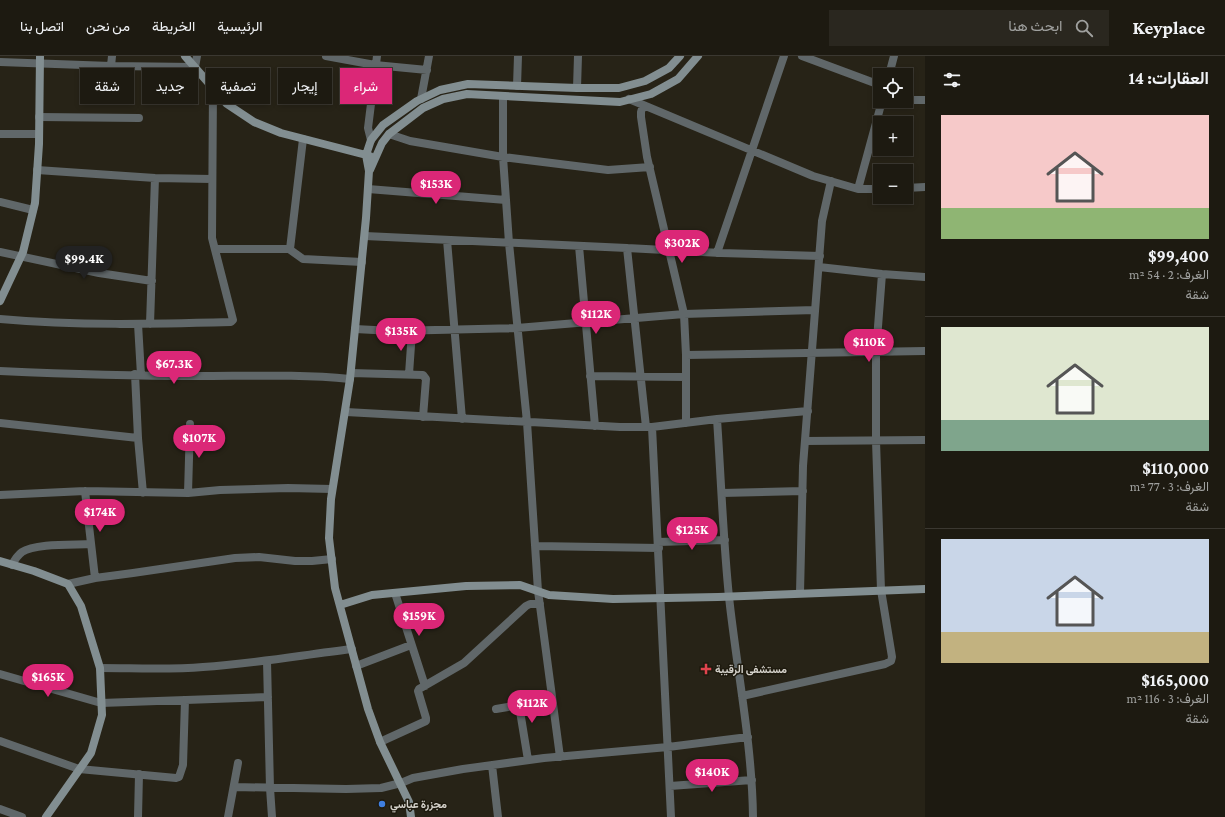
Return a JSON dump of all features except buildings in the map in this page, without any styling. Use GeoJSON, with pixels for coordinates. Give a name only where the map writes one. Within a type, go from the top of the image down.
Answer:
{"type":"FeatureCollection","features":[{"type":"Feature","properties":{"kind":"main road"},"geometry":{"type":"LineString","coordinates":[[185,56],[206,79]]}},
{"type":"Feature","properties":{"kind":"main road"},"geometry":{"type":"LineString","coordinates":[[370,171],[366,155],[371,140],[382,125],[421,99],[440,90],[468,84],[619,88],[645,81],[669,68],[680,56]]}},
{"type":"Feature","properties":{"kind":"main road"},"geometry":{"type":"LineString","coordinates":[[411,817],[409,802],[380,742],[368,709],[336,588],[329,538],[330,499],[351,376],[370,171],[375,157],[382,143],[389,134],[423,108],[443,99],[467,94],[620,102],[652,94],[678,79],[698,56]]}},
{"type":"Feature","properties":{"kind":"main road"},"geometry":{"type":"LineString","coordinates":[[0,301],[21,256],[33,210],[39,134],[39,60]]}},
{"type":"Feature","properties":{"kind":"main road"},"geometry":{"type":"LineString","coordinates":[[227,104],[254,122],[281,133],[375,157]]}},
{"type":"Feature","properties":{"kind":"main road"},"geometry":{"type":"LineString","coordinates":[[0,561],[34,571],[68,584],[81,606],[100,668],[102,715],[91,753],[46,817]]}},
{"type":"Feature","properties":{"kind":"main road"},"geometry":{"type":"LineString","coordinates":[[340,605],[372,595],[466,586],[520,585],[549,595],[613,599],[925,589]]}},
{"type":"Feature","properties":{"kind":"street"},"geometry":{"type":"LineString","coordinates":[[111,66],[112,56]]}},
{"type":"Feature","properties":{"kind":"street"},"geometry":{"type":"LineString","coordinates":[[0,62],[39,60],[111,66],[195,67],[197,56]]}},
{"type":"Feature","properties":{"kind":"street"},"geometry":{"type":"LineString","coordinates":[[326,56],[376,60],[427,70]]}},
{"type":"Feature","properties":{"kind":"street"},"geometry":{"type":"LineString","coordinates":[[421,99],[429,56]]}},
{"type":"Feature","properties":{"kind":"street"},"geometry":{"type":"LineString","coordinates":[[517,86],[518,56]]}},
{"type":"Feature","properties":{"kind":"street"},"geometry":{"type":"LineString","coordinates":[[576,88],[578,56]]}},
{"type":"Feature","properties":{"kind":"street"},"geometry":{"type":"LineString","coordinates":[[717,253],[784,56]]}},
{"type":"Feature","properties":{"kind":"street"},"geometry":{"type":"LineString","coordinates":[[802,56],[873,82]]}},
{"type":"Feature","properties":{"kind":"street"},"geometry":{"type":"LineString","coordinates":[[891,68],[894,56]]}},
{"type":"Feature","properties":{"kind":"street"},"geometry":{"type":"LineString","coordinates":[[371,140],[368,128],[376,60]]}},
{"type":"Feature","properties":{"kind":"street"},"geometry":{"type":"LineString","coordinates":[[503,96],[503,157],[509,243],[526,422],[538,591],[560,757]]}},
{"type":"Feature","properties":{"kind":"street"},"geometry":{"type":"LineString","coordinates":[[629,99],[813,176],[858,190],[873,189]]}},
{"type":"Feature","properties":{"kind":"street"},"geometry":{"type":"LineString","coordinates":[[913,100],[925,100]]}},
{"type":"Feature","properties":{"kind":"street"},"geometry":{"type":"LineString","coordinates":[[0,319],[67,323],[138,324],[231,322],[233,320],[212,238],[213,104]]}},
{"type":"Feature","properties":{"kind":"street"},"geometry":{"type":"LineString","coordinates":[[643,105],[641,117],[650,167],[684,314],[686,355],[686,422]]}},
{"type":"Feature","properties":{"kind":"street"},"geometry":{"type":"LineString","coordinates":[[858,190],[880,108]]}},
{"type":"Feature","properties":{"kind":"street"},"geometry":{"type":"LineString","coordinates":[[39,117],[140,118]]}},
{"type":"Feature","properties":{"kind":"street"},"geometry":{"type":"LineString","coordinates":[[0,134],[39,134]]}},
{"type":"Feature","properties":{"kind":"street"},"geometry":{"type":"LineString","coordinates":[[389,134],[410,141],[503,157],[608,170],[650,167]]}},
{"type":"Feature","properties":{"kind":"street"},"geometry":{"type":"LineString","coordinates":[[290,249],[303,139]]}},
{"type":"Feature","properties":{"kind":"street"},"geometry":{"type":"LineString","coordinates":[[37,170],[155,178],[212,179]]}},
{"type":"Feature","properties":{"kind":"street"},"geometry":{"type":"LineString","coordinates":[[150,324],[155,178]]}},
{"type":"Feature","properties":{"kind":"street"},"geometry":{"type":"LineString","coordinates":[[800,593],[805,441],[822,221],[831,181]]}},
{"type":"Feature","properties":{"kind":"street"},"geometry":{"type":"LineString","coordinates":[[913,188],[925,187]]}},
{"type":"Feature","properties":{"kind":"street"},"geometry":{"type":"LineString","coordinates":[[368,190],[506,200]]}},
{"type":"Feature","properties":{"kind":"street"},"geometry":{"type":"LineString","coordinates":[[0,202],[33,210]]}},
{"type":"Feature","properties":{"kind":"street"},"geometry":{"type":"LineString","coordinates":[[364,236],[669,251],[820,256]]}},
{"type":"Feature","properties":{"kind":"street"},"geometry":{"type":"LineString","coordinates":[[447,240],[453,330],[462,419]]}},
{"type":"Feature","properties":{"kind":"street"},"geometry":{"type":"LineString","coordinates":[[579,246],[595,426]]}},
{"type":"Feature","properties":{"kind":"street"},"geometry":{"type":"LineString","coordinates":[[627,248],[636,318],[641,377],[649,427],[659,545],[671,817]]}},
{"type":"Feature","properties":{"kind":"street"},"geometry":{"type":"LineString","coordinates":[[215,249],[290,249],[303,260],[362,262]]}},
{"type":"Feature","properties":{"kind":"street"},"geometry":{"type":"LineString","coordinates":[[0,252],[99,273],[152,281]]}},
{"type":"Feature","properties":{"kind":"street"},"geometry":{"type":"LineString","coordinates":[[819,267],[925,277]]}},
{"type":"Feature","properties":{"kind":"street"},"geometry":{"type":"LineString","coordinates":[[742,696],[885,664],[891,661],[892,652],[881,590],[876,441],[876,353],[882,274]]}},
{"type":"Feature","properties":{"kind":"street"},"geometry":{"type":"LineString","coordinates":[[355,329],[412,331],[517,328],[684,314],[815,310]]}},
{"type":"Feature","properties":{"kind":"street"},"geometry":{"type":"LineString","coordinates":[[138,324],[138,438],[143,493]]}},
{"type":"Feature","properties":{"kind":"street"},"geometry":{"type":"LineString","coordinates":[[409,374],[412,331]]}},
{"type":"Feature","properties":{"kind":"street"},"geometry":{"type":"LineString","coordinates":[[686,355],[925,351]]}},
{"type":"Feature","properties":{"kind":"street"},"geometry":{"type":"LineString","coordinates":[[0,371],[335,378],[409,374],[423,375],[425,377],[423,417]]}},
{"type":"Feature","properties":{"kind":"street"},"geometry":{"type":"LineString","coordinates":[[590,376],[686,377]]}},
{"type":"Feature","properties":{"kind":"street"},"geometry":{"type":"LineString","coordinates":[[346,412],[595,426],[649,427],[686,422],[808,411]]}},
{"type":"Feature","properties":{"kind":"street"},"geometry":{"type":"LineString","coordinates":[[717,419],[729,596],[748,737],[752,780],[753,817]]}},
{"type":"Feature","properties":{"kind":"street"},"geometry":{"type":"LineString","coordinates":[[0,424],[138,438]]}},
{"type":"Feature","properties":{"kind":"street"},"geometry":{"type":"LineString","coordinates":[[188,493],[190,424]]}},
{"type":"Feature","properties":{"kind":"street"},"geometry":{"type":"LineString","coordinates":[[805,441],[925,440]]}},
{"type":"Feature","properties":{"kind":"street"},"geometry":{"type":"LineString","coordinates":[[0,495],[85,492],[188,493],[288,488],[332,489]]}},
{"type":"Feature","properties":{"kind":"street"},"geometry":{"type":"LineString","coordinates":[[722,492],[803,491]]}},
{"type":"Feature","properties":{"kind":"street"},"geometry":{"type":"LineString","coordinates":[[85,492],[95,578]]}},
{"type":"Feature","properties":{"kind":"street"},"geometry":{"type":"LineString","coordinates":[[536,546],[659,545],[725,540]]}},
{"type":"Feature","properties":{"kind":"street"},"geometry":{"type":"LineString","coordinates":[[12,564],[21,552],[31,548],[91,544]]}},
{"type":"Feature","properties":{"kind":"street"},"geometry":{"type":"LineString","coordinates":[[68,584],[95,578],[235,558],[259,557],[300,561],[332,559]]}},
{"type":"Feature","properties":{"kind":"street"},"geometry":{"type":"LineString","coordinates":[[396,593],[425,686]]}},
{"type":"Feature","properties":{"kind":"street"},"geometry":{"type":"LineString","coordinates":[[380,742],[426,722],[418,691],[419,689],[464,663],[526,606],[530,604],[540,604]]}},
{"type":"Feature","properties":{"kind":"street"},"geometry":{"type":"LineString","coordinates":[[356,666],[412,645]]}},
{"type":"Feature","properties":{"kind":"street"},"geometry":{"type":"LineString","coordinates":[[100,668],[202,668],[267,662],[302,655],[352,649]]}},
{"type":"Feature","properties":{"kind":"street"},"geometry":{"type":"LineString","coordinates":[[267,662],[272,817]]}},
{"type":"Feature","properties":{"kind":"street"},"geometry":{"type":"LineString","coordinates":[[0,674],[101,703],[268,697]]}},
{"type":"Feature","properties":{"kind":"street"},"geometry":{"type":"LineString","coordinates":[[496,709],[552,699]]}},
{"type":"Feature","properties":{"kind":"street"},"geometry":{"type":"LineString","coordinates":[[0,740],[80,769],[176,778],[179,777],[183,765],[185,700]]}},
{"type":"Feature","properties":{"kind":"street"},"geometry":{"type":"LineString","coordinates":[[519,705],[528,760]]}},
{"type":"Feature","properties":{"kind":"street"},"geometry":{"type":"LineString","coordinates":[[234,786],[270,788],[381,788],[413,778],[492,765],[528,760],[668,747],[748,737]]}},
{"type":"Feature","properties":{"kind":"street"},"geometry":{"type":"LineString","coordinates":[[228,817],[238,763]]}},
{"type":"Feature","properties":{"kind":"street"},"geometry":{"type":"LineString","coordinates":[[492,765],[498,817]]}},
{"type":"Feature","properties":{"kind":"street"},"geometry":{"type":"LineString","coordinates":[[138,817],[139,774]]}},
{"type":"Feature","properties":{"kind":"street"},"geometry":{"type":"LineString","coordinates":[[670,786],[752,780]]}},
{"type":"Feature","properties":{"kind":"street"},"geometry":{"type":"LineString","coordinates":[[0,809],[22,817]]}},
{"type":"Feature","properties":{"kind":"place","name":"مستشفى الرقيبة"},"geometry":{"type":"Point","coordinates":[706,669]}},
{"type":"Feature","properties":{"kind":"place","name":"مجزرة عباسي"},"geometry":{"type":"Point","coordinates":[382,804]}}]}
